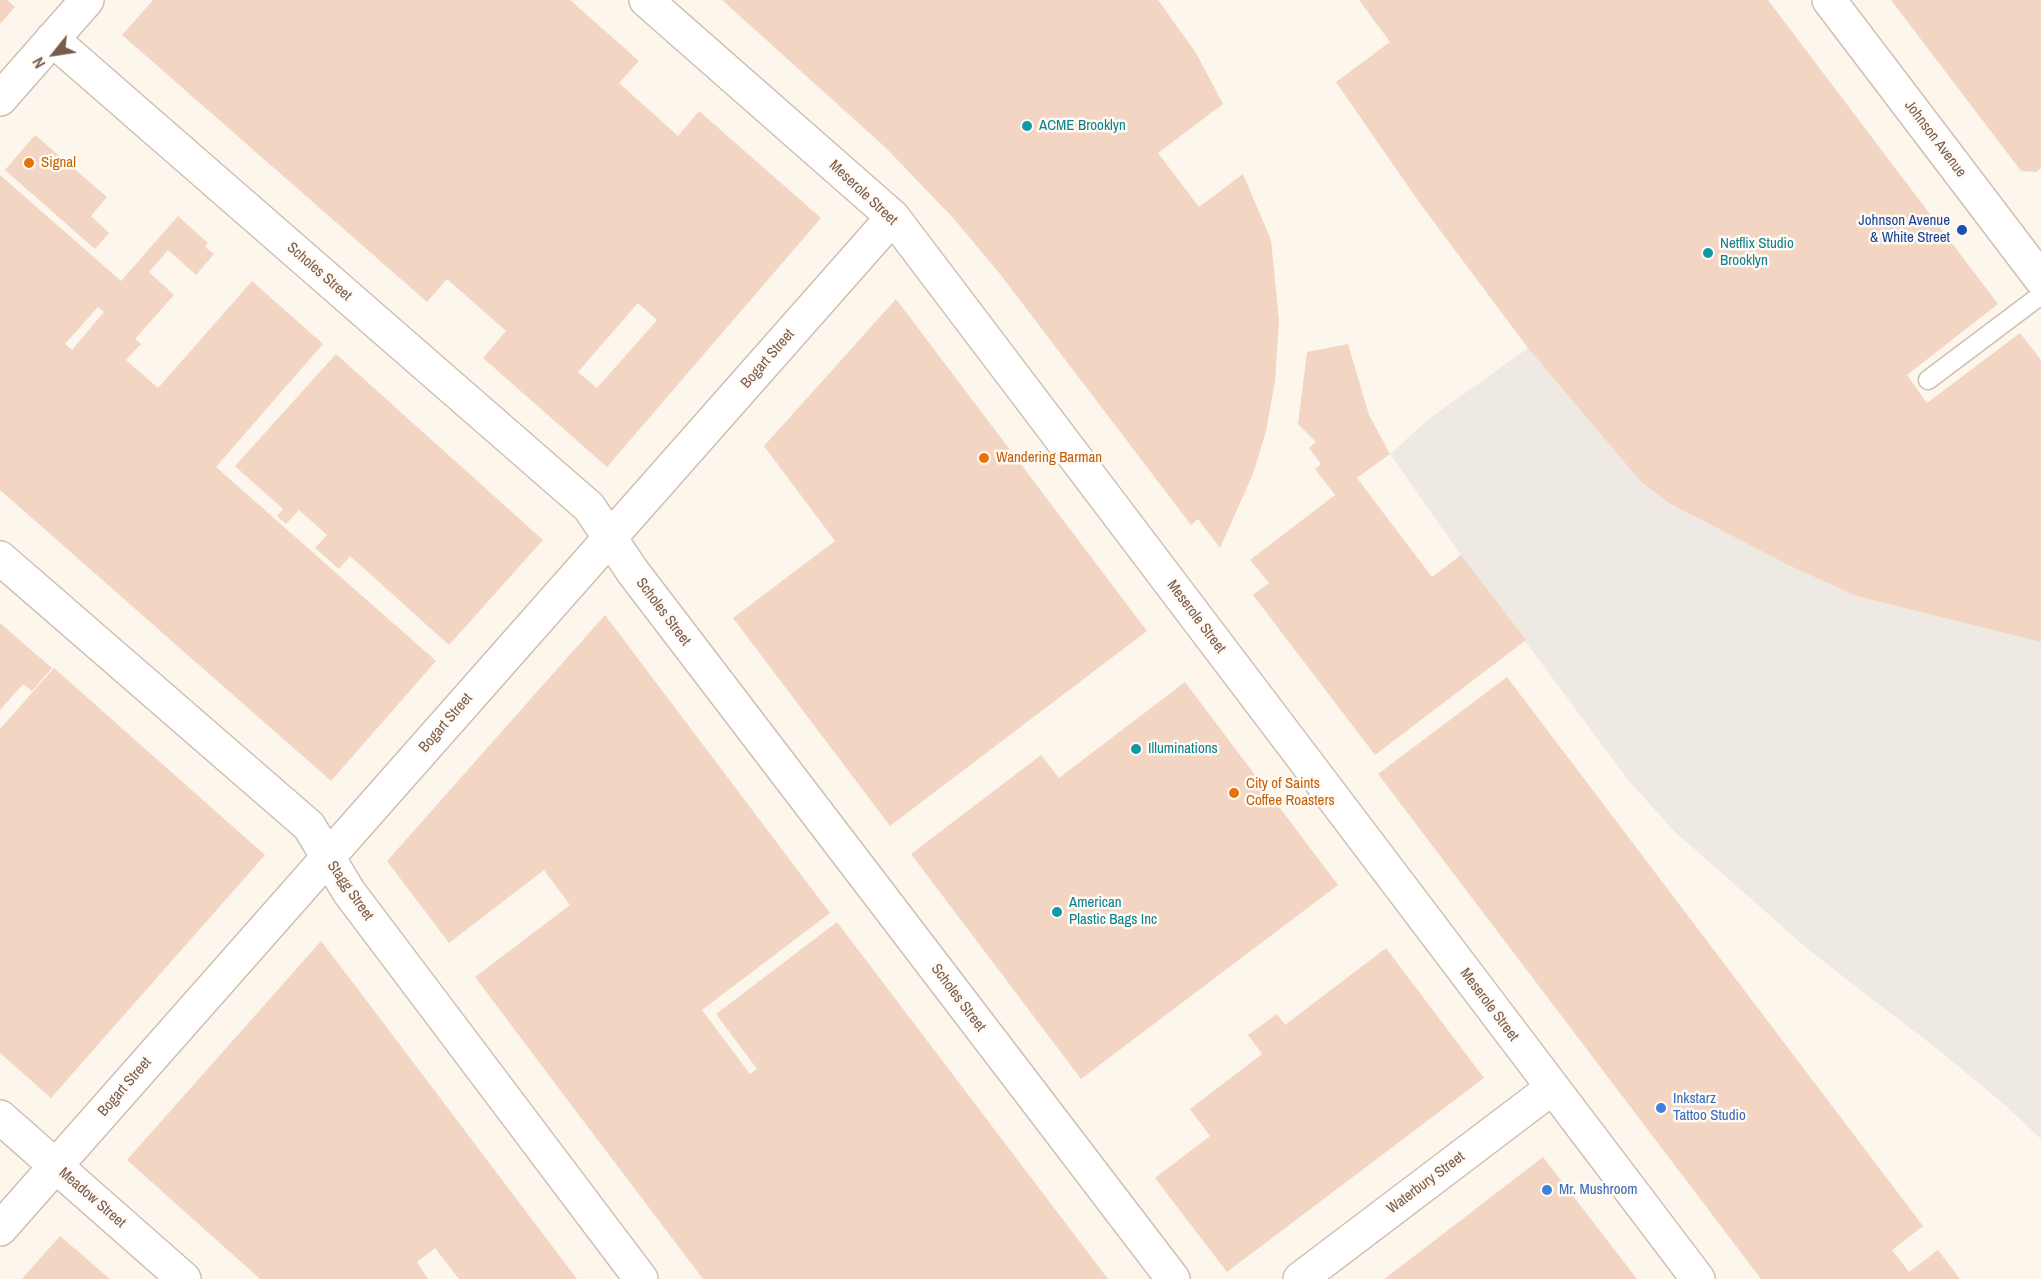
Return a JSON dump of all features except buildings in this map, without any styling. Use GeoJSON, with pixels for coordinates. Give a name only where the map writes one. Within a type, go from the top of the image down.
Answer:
{"type":"FeatureCollection","features":[{"type":"Feature","properties":{"kind":"street"},"geometry":{"type":"LineString","coordinates":[[0,99],[87,0]]}},
{"type":"Feature","properties":{"kind":"street","name":"Meserole Street"},"geometry":{"type":"LineString","coordinates":[[646,0],[893,217],[1698,1279]]}},
{"type":"Feature","properties":{"kind":"street","name":"Johnson Avenue"},"geometry":{"type":"LineString","coordinates":[[1829,0],[2031,244],[2041,279]]}},
{"type":"Feature","properties":{"kind":"street","name":"Scholes Street"},"geometry":{"type":"LineString","coordinates":[[52,39],[589,507],[609,538],[1173,1279]]}},
{"type":"Feature","properties":{"kind":"street","name":"Bogart Street"},"geometry":{"type":"LineString","coordinates":[[0,1230],[893,217]]}},
{"type":"Feature","properties":{"kind":"street","name":"Stagg Street"},"geometry":{"type":"LineString","coordinates":[[0,558],[309,826],[356,902],[641,1279]]}},
{"type":"Feature","properties":{"kind":"street","name":"Waterbury Street"},"geometry":{"type":"LineString","coordinates":[[1300,1279],[1552,1088]]}},
{"type":"Feature","properties":{"kind":"street","name":"Meadow Street"},"geometry":{"type":"LineString","coordinates":[[0,1117],[184,1279]]}},
{"type":"Feature","properties":{"kind":"lane"},"geometry":{"type":"LineString","coordinates":[[1928,380],[2041,295]]}},
{"type":"Feature","properties":{"kind":"shaded area"},"geometry":{"type":"Polygon","coordinates":[[[1528,348],[1641,482],[1670,504],[1788,565],[1856,596],[2041,642],[2041,1139],[2006,1106],[1941,1052],[1810,951],[1674,831],[1629,781],[1461,555],[1390,454],[1430,418],[1528,348]]]}},
{"type":"Feature","properties":{"kind":"place","name":"ACME Brooklyn"},"geometry":{"type":"Point","coordinates":[1027,126]}},
{"type":"Feature","properties":{"kind":"place","name":"Signal"},"geometry":{"type":"Point","coordinates":[29,163]}},
{"type":"Feature","properties":{"kind":"place","name":"Johnson Avenue & White Street"},"geometry":{"type":"Point","coordinates":[1962,230]}},
{"type":"Feature","properties":{"kind":"place","name":"Netflix Studio Brooklyn"},"geometry":{"type":"Point","coordinates":[1708,253]}},
{"type":"Feature","properties":{"kind":"place","name":"Wandering Barman"},"geometry":{"type":"Point","coordinates":[984,458]}},
{"type":"Feature","properties":{"kind":"place","name":"Illuminations"},"geometry":{"type":"Point","coordinates":[1136,749]}},
{"type":"Feature","properties":{"kind":"place","name":"City of Saints Coffee Roasters"},"geometry":{"type":"Point","coordinates":[1234,793]}},
{"type":"Feature","properties":{"kind":"place","name":"American Plastic Bags Inc"},"geometry":{"type":"Point","coordinates":[1057,912]}},
{"type":"Feature","properties":{"kind":"place","name":"Inkstarz Tattoo Studio"},"geometry":{"type":"Point","coordinates":[1661,1108]}},
{"type":"Feature","properties":{"kind":"place","name":"Mr. Mushroom"},"geometry":{"type":"Point","coordinates":[1547,1190]}}]}
